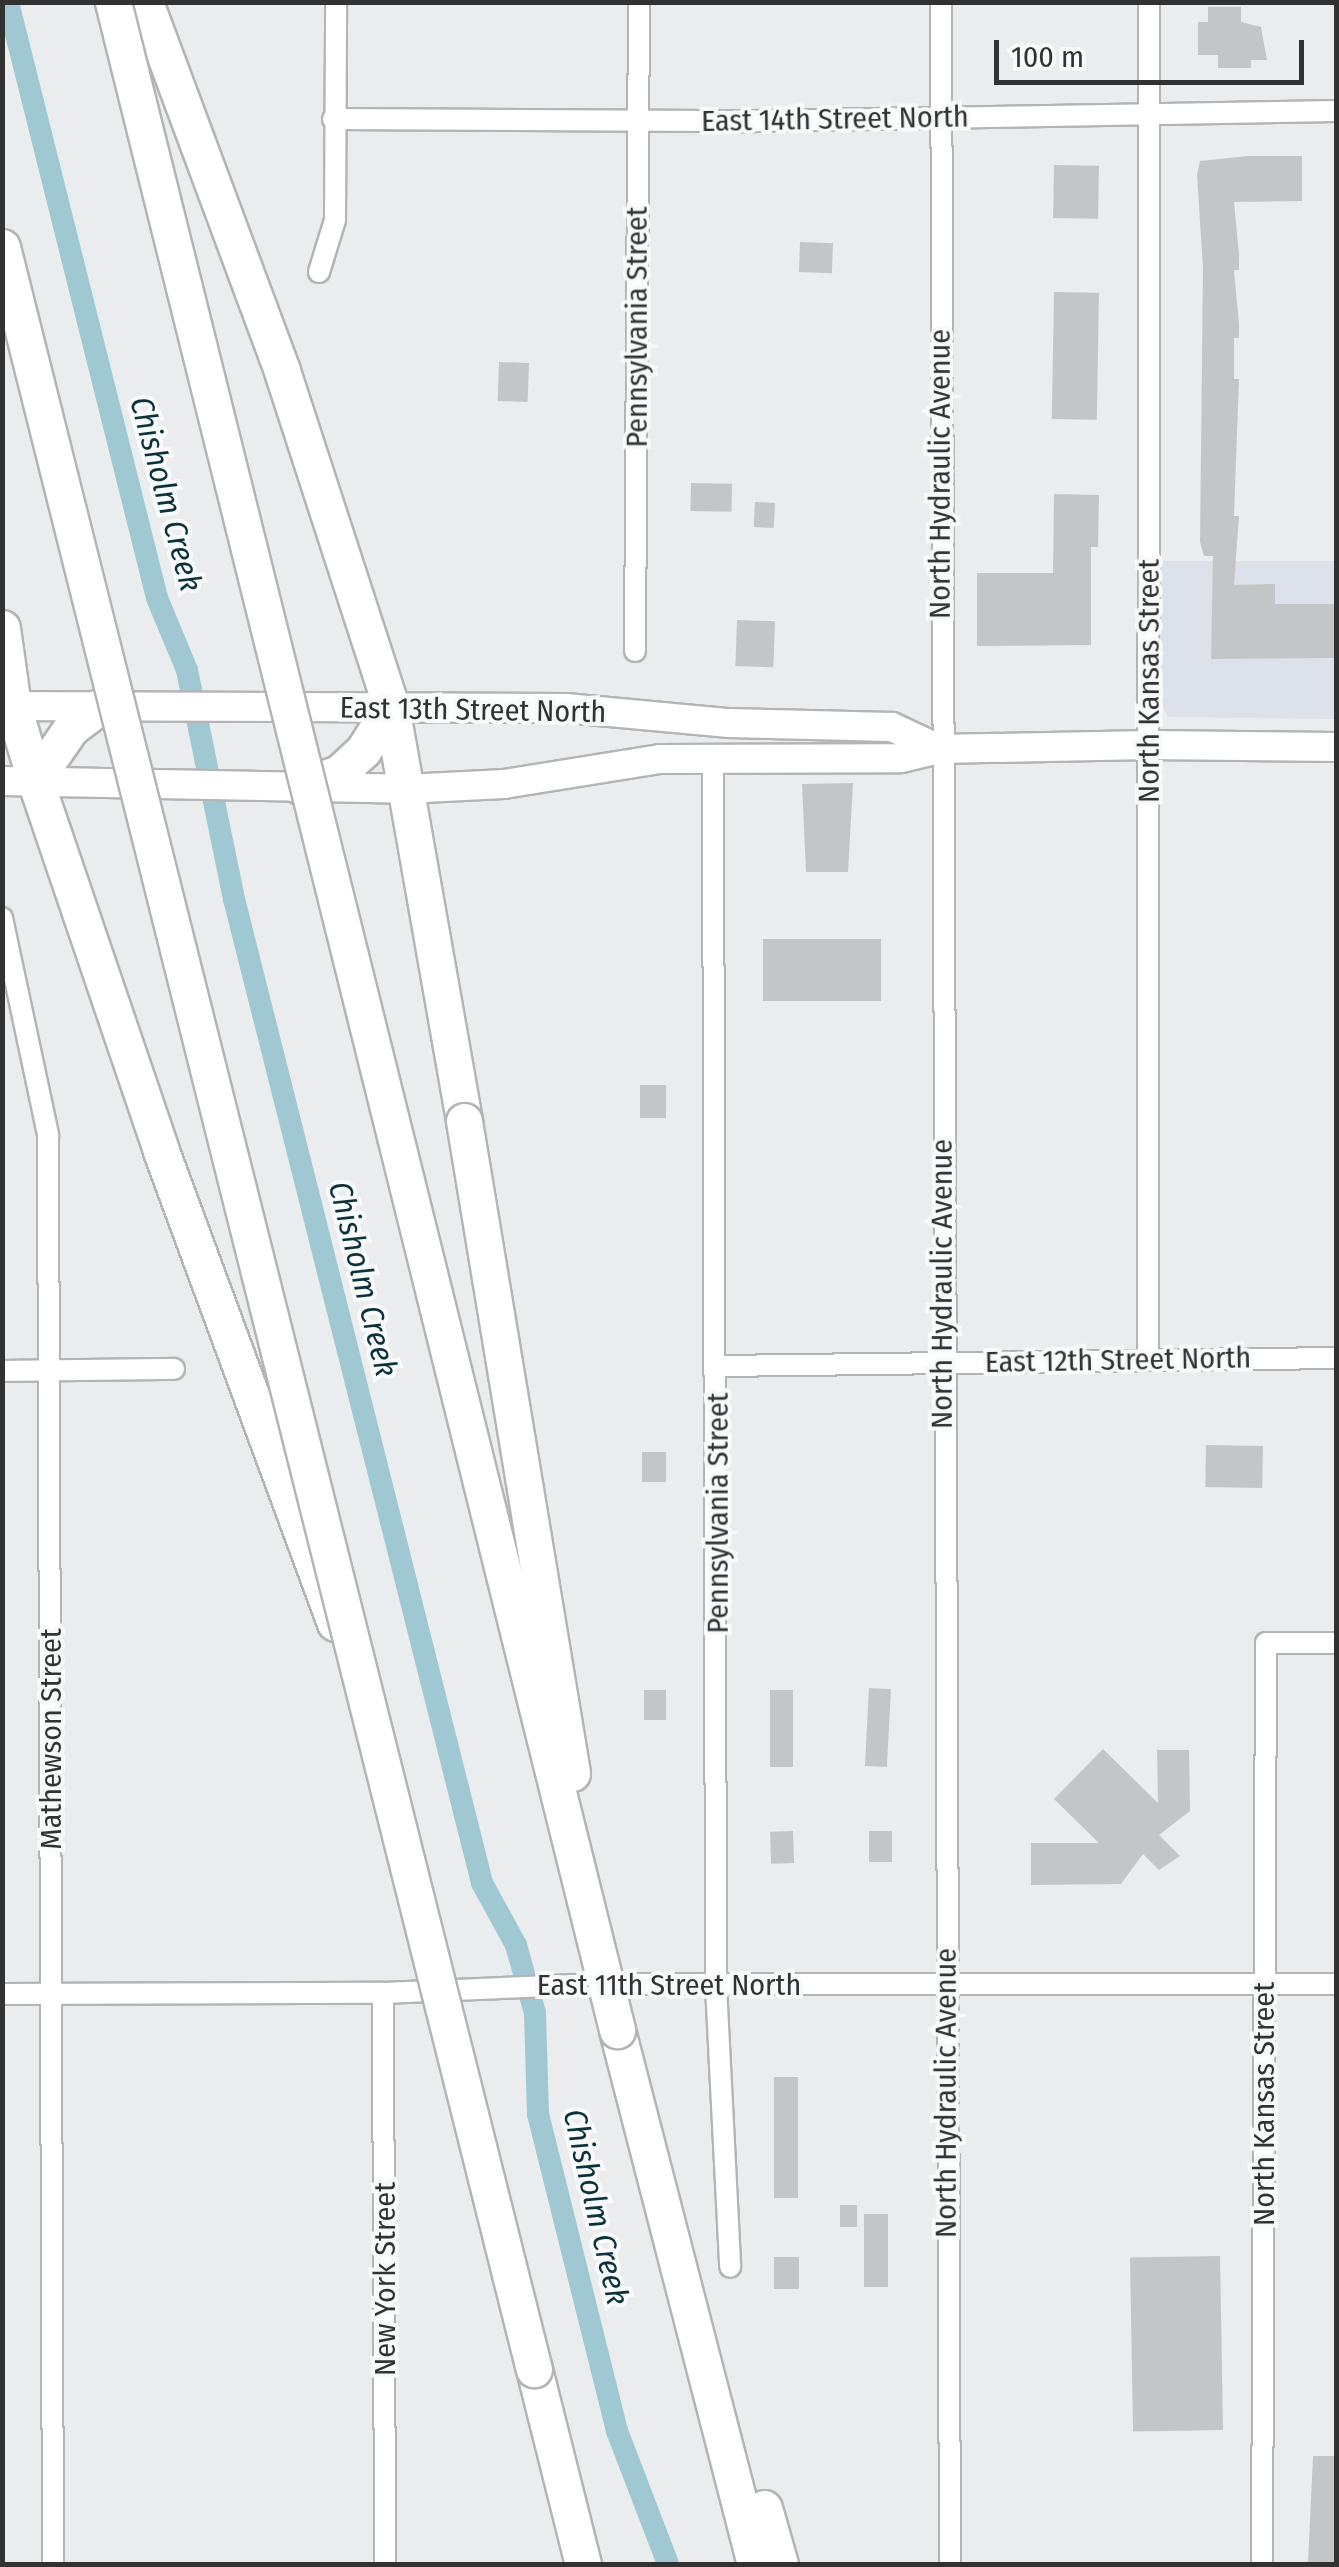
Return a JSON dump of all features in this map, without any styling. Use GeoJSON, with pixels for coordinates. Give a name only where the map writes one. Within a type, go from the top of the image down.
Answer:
{"type":"FeatureCollection","features":[{"type":"Feature","properties":{"kind":"highway"},"geometry":{"type":"LineString","coordinates":[[113,2],[617,2030],[755,2564]]}},
{"type":"Feature","properties":{"kind":"highway"},"geometry":{"type":"LineString","coordinates":[[145,2],[282,370],[391,706],[617,2030]]}},
{"type":"Feature","properties":{"kind":"highway"},"geometry":{"type":"LineString","coordinates":[[2,247],[386,1792],[583,2564]]}},
{"type":"Feature","properties":{"kind":"highway"},"geometry":{"type":"LineString","coordinates":[[2,628],[19,781],[332,1616],[386,1792]]}},
{"type":"Feature","properties":{"kind":"highway"},"geometry":{"type":"LineString","coordinates":[[300,786],[339,773],[363,752],[391,706]]}},
{"type":"Feature","properties":{"kind":"highway"},"geometry":{"type":"LineString","coordinates":[[19,781],[71,728],[99,707]]}},
{"type":"Feature","properties":{"kind":"highway"},"geometry":{"type":"LineString","coordinates":[[678,2262],[741,2428],[780,2564]]}},
{"type":"Feature","properties":{"kind":"highway"},"geometry":{"type":"LineString","coordinates":[[534,2369],[560,2564]]}},
{"type":"Feature","properties":{"kind":"main road","name":"East 13th Street North"},"geometry":{"type":"LineString","coordinates":[[8,706],[566,708],[730,723],[892,728],[939,749]]}},
{"type":"Feature","properties":{"kind":"main road","name":"East 13th Street North"},"geometry":{"type":"LineString","coordinates":[[19,781],[405,788],[504,784],[660,759],[901,758],[939,749],[1149,745],[1336,747]]}},
{"type":"Feature","properties":{"kind":"street"},"geometry":{"type":"LineString","coordinates":[[320,272],[335,220],[336,2]]}},
{"type":"Feature","properties":{"kind":"street","name":"Pennsylvania Street"},"geometry":{"type":"LineString","coordinates":[[634,651],[639,2]]}},
{"type":"Feature","properties":{"kind":"street","name":"North Hydraulic Avenue"},"geometry":{"type":"LineString","coordinates":[[941,2],[939,749],[950,2564]]}},
{"type":"Feature","properties":{"kind":"street","name":"North Kansas Street"},"geometry":{"type":"LineString","coordinates":[[1148,1360],[1149,2]]}},
{"type":"Feature","properties":{"kind":"street","name":"East 14th Street North"},"geometry":{"type":"LineString","coordinates":[[333,119],[638,121],[1336,111]]}},
{"type":"Feature","properties":{"kind":"street","name":"Pennsylvania Street"},"geometry":{"type":"LineString","coordinates":[[713,758],[718,1366],[716,1986],[730,2268]]}},
{"type":"Feature","properties":{"kind":"street","name":"Mathewson Street"},"geometry":{"type":"LineString","coordinates":[[2,918],[48,1134],[53,2564]]}},
{"type":"Feature","properties":{"kind":"street","name":"East 12th Street North"},"geometry":{"type":"LineString","coordinates":[[718,1366],[1336,1358]]}},
{"type":"Feature","properties":{"kind":"street"},"geometry":{"type":"LineString","coordinates":[[2,1370],[174,1370]]}},
{"type":"Feature","properties":{"kind":"street","name":"North Kansas Street"},"geometry":{"type":"LineString","coordinates":[[1262,2564],[1266,1643],[1336,1643]]}},
{"type":"Feature","properties":{"kind":"street","name":"East 11th Street North"},"geometry":{"type":"LineString","coordinates":[[2,1994],[383,1994],[454,1986],[600,1984],[1336,1984]]}},
{"type":"Feature","properties":{"kind":"street","name":"New York Street"},"geometry":{"type":"LineString","coordinates":[[383,1994],[385,2564]]}},
{"type":"Feature","properties":{"kind":"shaded area"},"geometry":{"type":"Polygon","coordinates":[[[1159,561],[1336,561],[1336,719],[1168,717],[1159,700],[1159,561]]]}},
{"type":"Feature","properties":{"kind":"building"},"geometry":{"type":"Polygon","coordinates":[[[1208,7],[1241,7],[1241,22],[1261,27],[1267,60],[1251,60],[1251,68],[1218,68],[1218,55],[1198,55],[1198,22],[1208,22],[1208,7]]]}},
{"type":"Feature","properties":{"kind":"building"},"geometry":{"type":"Polygon","coordinates":[[[1302,156],[1302,201],[1234,202],[1239,255],[1239,270],[1234,270],[1239,338],[1234,338],[1234,379],[1239,379],[1234,516],[1239,516],[1234,585],[1275,584],[1275,604],[1336,604],[1336,658],[1211,659],[1213,556],[1204,556],[1200,542],[1203,268],[1197,175],[1200,161],[1302,156]]]}},
{"type":"Feature","properties":{"kind":"building"},"geometry":{"type":"Polygon","coordinates":[[[1054,165],[1099,166],[1098,219],[1053,218],[1054,165]]]}},
{"type":"Feature","properties":{"kind":"building"},"geometry":{"type":"Polygon","coordinates":[[[800,242],[833,243],[832,273],[799,272],[800,242]]]}},
{"type":"Feature","properties":{"kind":"building"},"geometry":{"type":"Polygon","coordinates":[[[1054,292],[1099,293],[1097,420],[1052,419],[1054,292]]]}},
{"type":"Feature","properties":{"kind":"building"},"geometry":{"type":"Polygon","coordinates":[[[499,362],[529,363],[528,402],[498,401],[499,362]]]}},
{"type":"Feature","properties":{"kind":"building"},"geometry":{"type":"Polygon","coordinates":[[[691,483],[732,484],[732,512],[691,511],[691,483]]]}},
{"type":"Feature","properties":{"kind":"building"},"geometry":{"type":"Polygon","coordinates":[[[1054,494],[1099,495],[1098,547],[1091,547],[1091,645],[977,646],[977,573],[1053,573],[1054,494]]]}},
{"type":"Feature","properties":{"kind":"building"},"geometry":{"type":"Polygon","coordinates":[[[755,502],[775,503],[774,528],[754,527],[755,502]]]}},
{"type":"Feature","properties":{"kind":"building"},"geometry":{"type":"Polygon","coordinates":[[[737,620],[775,621],[773,667],[735,666],[737,620]]]}},
{"type":"Feature","properties":{"kind":"building"},"geometry":{"type":"Polygon","coordinates":[[[853,783],[848,872],[806,872],[802,784],[853,783]]]}},
{"type":"Feature","properties":{"kind":"building"},"geometry":{"type":"Polygon","coordinates":[[[763,939],[881,939],[881,1001],[763,1001],[763,939]]]}},
{"type":"Feature","properties":{"kind":"building"},"geometry":{"type":"Polygon","coordinates":[[[640,1085],[666,1085],[666,1118],[640,1118],[640,1085]]]}},
{"type":"Feature","properties":{"kind":"building"},"geometry":{"type":"Polygon","coordinates":[[[1206,1445],[1263,1446],[1262,1488],[1205,1487],[1206,1445]]]}},
{"type":"Feature","properties":{"kind":"building"},"geometry":{"type":"Polygon","coordinates":[[[642,1452],[666,1452],[666,1482],[642,1482],[642,1452]]]}},
{"type":"Feature","properties":{"kind":"building"},"geometry":{"type":"Polygon","coordinates":[[[869,1688],[891,1689],[887,1767],[865,1766],[869,1688]]]}},
{"type":"Feature","properties":{"kind":"building"},"geometry":{"type":"Polygon","coordinates":[[[644,1690],[666,1690],[666,1720],[644,1720],[644,1690]]]}},
{"type":"Feature","properties":{"kind":"building"},"geometry":{"type":"Polygon","coordinates":[[[770,1690],[793,1690],[793,1767],[770,1767],[770,1690]]]}},
{"type":"Feature","properties":{"kind":"building"},"geometry":{"type":"Polygon","coordinates":[[[1103,1749],[1158,1803],[1157,1750],[1189,1750],[1190,1811],[1159,1835],[1180,1856],[1159,1870],[1143,1854],[1121,1884],[1031,1885],[1031,1843],[1099,1843],[1054,1799],[1103,1749]]]}},
{"type":"Feature","properties":{"kind":"building"},"geometry":{"type":"Polygon","coordinates":[[[793,1831],[794,1863],[771,1864],[770,1832],[793,1831]]]}},
{"type":"Feature","properties":{"kind":"building"},"geometry":{"type":"Polygon","coordinates":[[[869,1831],[892,1831],[892,1862],[869,1862],[869,1831]]]}},
{"type":"Feature","properties":{"kind":"building"},"geometry":{"type":"Polygon","coordinates":[[[774,2077],[798,2077],[798,2198],[774,2198],[774,2077]]]}},
{"type":"Feature","properties":{"kind":"building"},"geometry":{"type":"Polygon","coordinates":[[[840,2205],[857,2205],[857,2227],[840,2227],[840,2205]]]}},
{"type":"Feature","properties":{"kind":"building"},"geometry":{"type":"Polygon","coordinates":[[[864,2214],[888,2214],[888,2287],[864,2287],[864,2214]]]}},
{"type":"Feature","properties":{"kind":"building"},"geometry":{"type":"Polygon","coordinates":[[[1220,2256],[1223,2430],[1133,2432],[1130,2258],[1220,2256]]]}},
{"type":"Feature","properties":{"kind":"building"},"geometry":{"type":"Polygon","coordinates":[[[774,2257],[799,2257],[799,2289],[774,2289],[774,2257]]]}},
{"type":"Feature","properties":{"kind":"building"},"geometry":{"type":"Polygon","coordinates":[[[1313,2456],[1336,2456],[1336,2564],[1308,2564],[1313,2456]]]}},
{"type":"Feature","properties":{"kind":"waterway","name":"Chisholm Creek"},"geometry":{"type":"LineString","coordinates":[[8,2],[157,598],[187,670],[234,899],[482,1883],[516,1945],[535,2013],[538,2114],[617,2431],[668,2564]]}}]}
